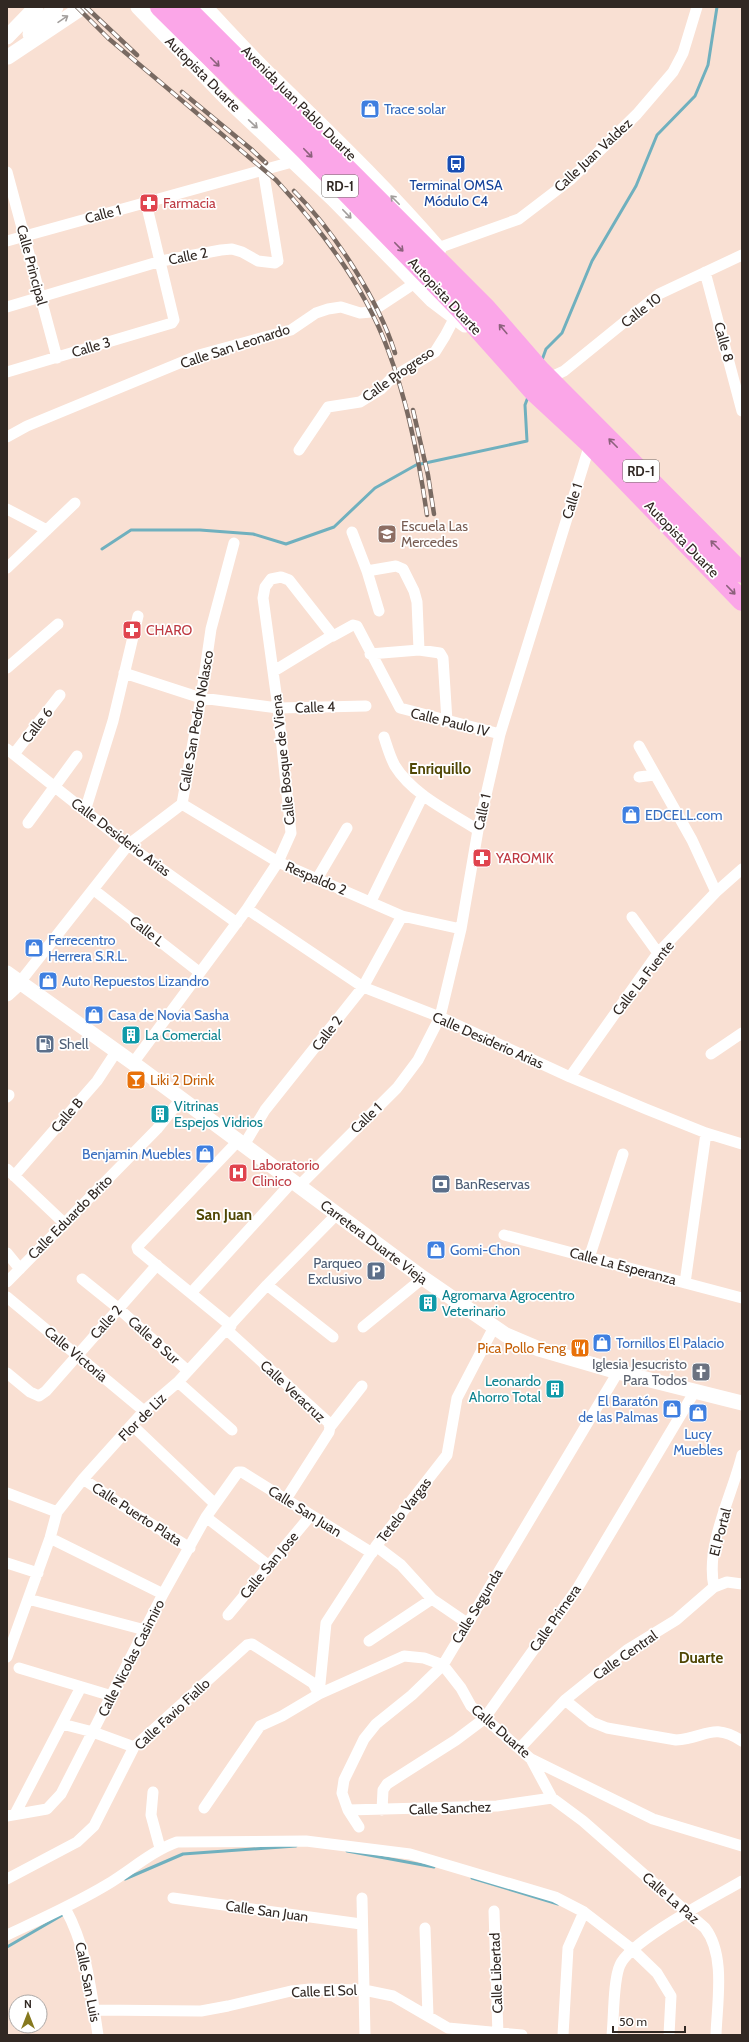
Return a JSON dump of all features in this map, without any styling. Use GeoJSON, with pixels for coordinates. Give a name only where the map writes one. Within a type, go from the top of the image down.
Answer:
{"type":"FeatureCollection","features":[{"type":"Feature","properties":{"kind":"highway","name":"Autopista Duarte"},"geometry":{"type":"LineString","coordinates":[[160,7],[197,21],[486,308]]}},
{"type":"Feature","properties":{"kind":"highway","name":"Autopista Duarte"},"geometry":{"type":"LineString","coordinates":[[185,7],[305,150],[462,311],[488,342]]}},
{"type":"Feature","properties":{"kind":"highway","name":"RD-1"},"geometry":{"type":"LineString","coordinates":[[486,308],[515,356]]}},
{"type":"Feature","properties":{"kind":"highway","name":"RD-1"},"geometry":{"type":"LineString","coordinates":[[488,342],[545,374]]}},
{"type":"Feature","properties":{"kind":"highway","name":"Autopista Duarte"},"geometry":{"type":"LineString","coordinates":[[515,356],[535,393],[590,444],[742,601]]}},
{"type":"Feature","properties":{"kind":"highway","name":"Autopista Duarte"},"geometry":{"type":"LineString","coordinates":[[545,374],[742,573]]}},
{"type":"Feature","properties":{"kind":"main road"},"geometry":{"type":"LineString","coordinates":[[7,37],[36,7]]}},
{"type":"Feature","properties":{"kind":"main road"},"geometry":{"type":"LineString","coordinates":[[7,57],[56,7]]}},
{"type":"Feature","properties":{"kind":"main road"},"geometry":{"type":"LineString","coordinates":[[7,57],[83,7]]}},
{"type":"Feature","properties":{"kind":"main road","name":"Autopista Duarte"},"geometry":{"type":"LineString","coordinates":[[138,7],[229,101],[333,199],[432,300],[488,342]]}},
{"type":"Feature","properties":{"kind":"main road","name":"Avenida Juan Pablo Duarte"},"geometry":{"type":"LineString","coordinates":[[197,21],[265,71],[298,101],[414,219],[486,308]]}},
{"type":"Feature","properties":{"kind":"main road","name":"Carretera Duarte Vieja"},"geometry":{"type":"LineString","coordinates":[[7,973],[133,1063],[423,1278],[506,1335],[539,1349],[618,1372],[742,1404]]}},
{"type":"Feature","properties":{"kind":"main road"},"geometry":{"type":"LineString","coordinates":[[7,994],[20,982]]}},
{"type":"Feature","properties":{"kind":"street","name":"Calle Juan Valdez"},"geometry":{"type":"LineString","coordinates":[[438,248],[519,219],[570,180],[637,114],[673,72],[683,53],[697,7]]}},
{"type":"Feature","properties":{"kind":"street","name":"Calle 1"},"geometry":{"type":"LineString","coordinates":[[7,241],[292,162]]}},
{"type":"Feature","properties":{"kind":"street","name":"Calle 2"},"geometry":{"type":"LineString","coordinates":[[7,306],[161,261],[232,250],[242,252],[258,261],[277,262],[263,169]]}},
{"type":"Feature","properties":{"kind":"street","name":"Calle Principal"},"geometry":{"type":"LineString","coordinates":[[7,172],[58,358]]}},
{"type":"Feature","properties":{"kind":"street"},"geometry":{"type":"LineString","coordinates":[[146,202],[161,261]]}},
{"type":"Feature","properties":{"kind":"street","name":"Calle 10"},"geometry":{"type":"LineString","coordinates":[[545,374],[564,371],[659,294],[742,255]]}},
{"type":"Feature","properties":{"kind":"street","name":"Calle 3"},"geometry":{"type":"LineString","coordinates":[[7,372],[58,358],[172,322],[174,320],[161,261]]}},
{"type":"Feature","properties":{"kind":"street","name":"Calle 8"},"geometry":{"type":"LineString","coordinates":[[705,272],[742,411]]}},
{"type":"Feature","properties":{"kind":"street","name":"Calle San Leonardo"},"geometry":{"type":"LineString","coordinates":[[7,437],[27,426],[199,355],[291,330],[316,314],[328,309],[341,307],[360,313],[372,312],[415,283]]}},
{"type":"Feature","properties":{"kind":"street","name":"Calle Progreso"},"geometry":{"type":"LineString","coordinates":[[300,450],[328,407],[360,402],[381,389],[393,377],[434,352],[445,336],[455,316]]}},
{"type":"Feature","properties":{"kind":"street","name":"Calle 1"},"geometry":{"type":"LineString","coordinates":[[191,1293],[296,1184],[398,1088],[418,1060],[440,1017],[460,929],[478,830],[500,734],[590,444]]}},
{"type":"Feature","properties":{"kind":"street"},"geometry":{"type":"LineString","coordinates":[[7,568],[75,503]]}},
{"type":"Feature","properties":{"kind":"street"},"geometry":{"type":"LineString","coordinates":[[7,509],[47,530]]}},
{"type":"Feature","properties":{"kind":"street"},"geometry":{"type":"LineString","coordinates":[[352,532],[380,611]]}},
{"type":"Feature","properties":{"kind":"street","name":"Calle San Pedro Nolasco"},"geometry":{"type":"LineString","coordinates":[[20,982],[128,845],[182,804],[202,698],[211,629],[234,543]]}},
{"type":"Feature","properties":{"kind":"street"},"geometry":{"type":"LineString","coordinates":[[367,571],[396,566],[401,566],[403,569],[414,591],[417,602],[419,650]]}},
{"type":"Feature","properties":{"kind":"street","name":"Calle Bosque de Viena"},"geometry":{"type":"LineString","coordinates":[[133,1063],[247,909],[278,862],[290,833],[274,671],[263,598],[265,587],[271,579],[281,577],[289,580],[333,635]]}},
{"type":"Feature","properties":{"kind":"street"},"geometry":{"type":"LineString","coordinates":[[84,811],[112,722],[138,616]]}},
{"type":"Feature","properties":{"kind":"street"},"geometry":{"type":"LineString","coordinates":[[7,668],[58,624]]}},
{"type":"Feature","properties":{"kind":"street","name":"Calle Paulo IV"},"geometry":{"type":"LineString","coordinates":[[333,635],[355,625],[400,708],[500,734]]}},
{"type":"Feature","properties":{"kind":"street"},"geometry":{"type":"LineString","coordinates":[[274,671],[333,635]]}},
{"type":"Feature","properties":{"kind":"street"},"geometry":{"type":"LineString","coordinates":[[370,654],[419,650],[440,653],[442,658],[447,721]]}},
{"type":"Feature","properties":{"kind":"street","name":"Calle 4"},"geometry":{"type":"LineString","coordinates":[[124,673],[202,698],[278,708],[366,706]]}},
{"type":"Feature","properties":{"kind":"street","name":"Calle 6"},"geometry":{"type":"LineString","coordinates":[[11,752],[60,695]]}},
{"type":"Feature","properties":{"kind":"street"},"geometry":{"type":"LineString","coordinates":[[384,737],[395,766],[423,795],[478,830]]}},
{"type":"Feature","properties":{"kind":"street"},"geometry":{"type":"LineString","coordinates":[[639,746],[692,840],[716,892]]}},
{"type":"Feature","properties":{"kind":"street","name":"Calle Desiderio Arias"},"geometry":{"type":"LineString","coordinates":[[11,752],[128,845],[237,923]]}},
{"type":"Feature","properties":{"kind":"street"},"geometry":{"type":"LineString","coordinates":[[28,823],[77,756]]}},
{"type":"Feature","properties":{"kind":"street"},"geometry":{"type":"LineString","coordinates":[[640,777],[654,775]]}},
{"type":"Feature","properties":{"kind":"street"},"geometry":{"type":"LineString","coordinates":[[371,901],[423,795]]}},
{"type":"Feature","properties":{"kind":"street","name":"Respaldo 2"},"geometry":{"type":"LineString","coordinates":[[182,804],[278,862],[371,901],[402,916],[460,929]]}},
{"type":"Feature","properties":{"kind":"street"},"geometry":{"type":"LineString","coordinates":[[317,879],[347,828]]}},
{"type":"Feature","properties":{"kind":"street","name":"Calle La Fuente"},"geometry":{"type":"LineString","coordinates":[[570,1077],[658,953],[716,892],[742,869]]}},
{"type":"Feature","properties":{"kind":"street","name":"Calle L"},"geometry":{"type":"LineString","coordinates":[[94,890],[199,972]]}},
{"type":"Feature","properties":{"kind":"street","name":"Calle Desiderio Arias"},"geometry":{"type":"LineString","coordinates":[[247,909],[363,987],[440,1017],[570,1077],[706,1133],[742,1144]]}},
{"type":"Feature","properties":{"kind":"street","name":"Calle 2"},"geometry":{"type":"LineString","coordinates":[[138,1247],[241,1143],[265,1110],[363,987],[402,916]]}},
{"type":"Feature","properties":{"kind":"street"},"geometry":{"type":"LineString","coordinates":[[632,917],[658,953]]}},
{"type":"Feature","properties":{"kind":"street"},"geometry":{"type":"LineString","coordinates":[[711,1054],[742,1033]]}},
{"type":"Feature","properties":{"kind":"street","name":"Calle B"},"geometry":{"type":"LineString","coordinates":[[11,1172],[97,1081],[116,1052]]}},
{"type":"Feature","properties":{"kind":"street","name":"Calle Eduardo Brito"},"geometry":{"type":"LineString","coordinates":[[7,1282],[157,1129],[181,1099]]}},
{"type":"Feature","properties":{"kind":"street"},"geometry":{"type":"LineString","coordinates":[[685,1283],[706,1133]]}},
{"type":"Feature","properties":{"kind":"street"},"geometry":{"type":"LineString","coordinates":[[589,1258],[622,1154]]}},
{"type":"Feature","properties":{"kind":"street"},"geometry":{"type":"LineString","coordinates":[[11,1172],[64,1223]]}},
{"type":"Feature","properties":{"kind":"street","name":"Flor de Liz"},"geometry":{"type":"LineString","coordinates":[[7,1657],[12,1631],[28,1599],[38,1573],[57,1512],[83,1479],[144,1411],[178,1382],[267,1285],[337,1214]]}},
{"type":"Feature","properties":{"kind":"street","name":"Calle La Esperanza"},"geometry":{"type":"LineString","coordinates":[[504,1235],[742,1298]]}},
{"type":"Feature","properties":{"kind":"street","name":"Calle Veracruz"},"geometry":{"type":"LineString","coordinates":[[138,1247],[138,1250],[191,1293],[328,1422],[330,1427],[329,1432],[286,1500]]}},
{"type":"Feature","properties":{"kind":"street"},"geometry":{"type":"LineString","coordinates":[[7,1253],[20,1268]]}},
{"type":"Feature","properties":{"kind":"street","name":"Calle 2"},"geometry":{"type":"LineString","coordinates":[[7,1374],[30,1392],[39,1396],[46,1391],[156,1265]]}},
{"type":"Feature","properties":{"kind":"street"},"geometry":{"type":"LineString","coordinates":[[363,1327],[423,1278]]}},
{"type":"Feature","properties":{"kind":"street","name":"Calle B Sur"},"geometry":{"type":"LineString","coordinates":[[82,1279],[118,1308],[188,1371]]}},
{"type":"Feature","properties":{"kind":"street"},"geometry":{"type":"LineString","coordinates":[[267,1285],[334,1338]]}},
{"type":"Feature","properties":{"kind":"street","name":"Calle Victoria"},"geometry":{"type":"LineString","coordinates":[[7,1297],[144,1411]]}},
{"type":"Feature","properties":{"kind":"street","name":"Tetelo Vargas"},"geometry":{"type":"LineString","coordinates":[[319,1694],[326,1623],[374,1550],[447,1455],[457,1398],[494,1327]]}},
{"type":"Feature","properties":{"kind":"street","name":"Calle Segunda"},"geometry":{"type":"LineString","coordinates":[[359,1827],[348,1810],[342,1793],[344,1780],[364,1739],[376,1724],[412,1695],[443,1665],[618,1372]]}},
{"type":"Feature","properties":{"kind":"street"},"geometry":{"type":"LineString","coordinates":[[178,1382],[232,1430]]}},
{"type":"Feature","properties":{"kind":"street"},"geometry":{"type":"LineString","coordinates":[[330,1427],[362,1386]]}},
{"type":"Feature","properties":{"kind":"street","name":"Calle Primera"},"geometry":{"type":"LineString","coordinates":[[382,1810],[383,1790],[387,1784],[456,1740],[484,1719],[577,1589],[695,1391]]}},
{"type":"Feature","properties":{"kind":"street"},"geometry":{"type":"LineString","coordinates":[[132,1425],[214,1503]]}},
{"type":"Feature","properties":{"kind":"street","name":"El Portal"},"geometry":{"type":"LineString","coordinates":[[714,1587],[711,1574],[714,1545],[742,1455]]}},
{"type":"Feature","properties":{"kind":"street","name":"Calle San Juan"},"geometry":{"type":"LineString","coordinates":[[238,1472],[242,1472],[310,1515],[401,1565],[432,1600],[467,1623]]}},
{"type":"Feature","properties":{"kind":"street","name":"Calle Nicolas Casimiro"},"geometry":{"type":"LineString","coordinates":[[11,1815],[47,1809],[61,1794],[145,1630],[206,1517],[214,1503],[238,1472]]}},
{"type":"Feature","properties":{"kind":"street","name":"Calle Puerto Plata"},"geometry":{"type":"LineString","coordinates":[[83,1479],[190,1548]]}},
{"type":"Feature","properties":{"kind":"street"},"geometry":{"type":"LineString","coordinates":[[7,1493],[57,1512]]}},
{"type":"Feature","properties":{"kind":"street","name":"Calle San Jose"},"geometry":{"type":"LineString","coordinates":[[228,1614],[310,1515]]}},
{"type":"Feature","properties":{"kind":"street"},"geometry":{"type":"LineString","coordinates":[[206,1517],[268,1565]]}},
{"type":"Feature","properties":{"kind":"street"},"geometry":{"type":"LineString","coordinates":[[50,1538],[164,1594]]}},
{"type":"Feature","properties":{"kind":"street"},"geometry":{"type":"LineString","coordinates":[[7,1563],[38,1573]]}},
{"type":"Feature","properties":{"kind":"street","name":"Calle Central"},"geometry":{"type":"LineString","coordinates":[[520,1748],[565,1700],[627,1650],[676,1620],[714,1587],[727,1582],[742,1584]]}},
{"type":"Feature","properties":{"kind":"street"},"geometry":{"type":"LineString","coordinates":[[28,1599],[145,1630]]}},
{"type":"Feature","properties":{"kind":"street"},"geometry":{"type":"LineString","coordinates":[[369,1641],[432,1600]]}},
{"type":"Feature","properties":{"kind":"street","name":"Calle Favio Fiallo"},"geometry":{"type":"LineString","coordinates":[[7,1879],[77,1842],[94,1826],[134,1747],[249,1644],[313,1683],[319,1694]]}},
{"type":"Feature","properties":{"kind":"street"},"geometry":{"type":"LineString","coordinates":[[204,1808],[260,1726],[282,1716],[319,1694],[404,1656],[424,1658],[443,1665]]}},
{"type":"Feature","properties":{"kind":"street","name":"Calle Duarte"},"geometry":{"type":"LineString","coordinates":[[443,1665],[461,1688],[470,1706],[532,1759],[653,1819],[742,1846]]}},
{"type":"Feature","properties":{"kind":"street"},"geometry":{"type":"LineString","coordinates":[[19,1668],[112,1696]]}},
{"type":"Feature","properties":{"kind":"street"},"geometry":{"type":"LineString","coordinates":[[11,1815],[81,1687]]}},
{"type":"Feature","properties":{"kind":"street"},"geometry":{"type":"LineString","coordinates":[[565,1700],[592,1722],[607,1728],[676,1740],[686,1739],[713,1731],[730,1734],[742,1741]]}},
{"type":"Feature","properties":{"kind":"street"},"geometry":{"type":"LineString","coordinates":[[62,1724],[94,1732],[134,1747]]}},
{"type":"Feature","properties":{"kind":"street"},"geometry":{"type":"LineString","coordinates":[[532,1759],[552,1798]]}},
{"type":"Feature","properties":{"kind":"street"},"geometry":{"type":"LineString","coordinates":[[153,1792],[151,1815],[160,1848]]}},
{"type":"Feature","properties":{"kind":"street","name":"Calle Sanchez"},"geometry":{"type":"LineString","coordinates":[[348,1810],[497,1806],[552,1798]]}},
{"type":"Feature","properties":{"kind":"street","name":"Calle La Paz"},"geometry":{"type":"LineString","coordinates":[[552,1798],[583,1821],[705,1928],[715,1944],[718,1969],[716,2035]]}},
{"type":"Feature","properties":{"kind":"street"},"geometry":{"type":"LineString","coordinates":[[7,1935],[65,1908],[128,1872],[160,1848],[177,1842],[306,1841],[410,1854],[555,1896],[584,1912],[632,1948],[657,1973],[671,1996],[669,2035]]}},
{"type":"Feature","properties":{"kind":"street"},"geometry":{"type":"LineString","coordinates":[[612,2035],[615,1991],[619,1965],[632,1948],[687,1912],[742,1881]]}},
{"type":"Feature","properties":{"kind":"street","name":"Calle San Juan"},"geometry":{"type":"LineString","coordinates":[[173,1898],[362,1924]]}},
{"type":"Feature","properties":{"kind":"street"},"geometry":{"type":"LineString","coordinates":[[362,1898],[365,2035]]}},
{"type":"Feature","properties":{"kind":"street","name":"Calle San Luis"},"geometry":{"type":"LineString","coordinates":[[65,1908],[76,1928],[85,1956],[98,2035]]}},
{"type":"Feature","properties":{"kind":"street","name":"Calle Libertad"},"geometry":{"type":"LineString","coordinates":[[494,1911],[498,2034]]}},
{"type":"Feature","properties":{"kind":"street"},"geometry":{"type":"LineString","coordinates":[[563,2035],[568,1948],[584,1912]]}},
{"type":"Feature","properties":{"kind":"street"},"geometry":{"type":"LineString","coordinates":[[425,1928],[428,2016]]}},
{"type":"Feature","properties":{"kind":"street","name":"Calle El Sol"},"geometry":{"type":"LineString","coordinates":[[94,2010],[201,2011],[291,1991],[310,1989],[364,1990],[393,1996],[448,2028],[498,2034],[522,2035]]}},
{"type":"Feature","properties":{"kind":"waterway"},"geometry":{"type":"LineString","coordinates":[[542,360],[546,349],[562,333],[592,261],[636,186],[657,135],[695,96],[708,65],[717,7]]}},
{"type":"Feature","properties":{"kind":"waterway"},"geometry":{"type":"LineString","coordinates":[[102,549],[131,530],[200,530],[253,534],[286,544],[334,527],[375,488],[416,465],[527,441],[525,405],[528,397]]}},
{"type":"Feature","properties":{"kind":"waterway"},"geometry":{"type":"LineString","coordinates":[[125,1879],[183,1854],[296,1846]]}},
{"type":"Feature","properties":{"kind":"waterway"},"geometry":{"type":"LineString","coordinates":[[347,1851],[434,1867]]}},
{"type":"Feature","properties":{"kind":"waterway"},"geometry":{"type":"LineString","coordinates":[[472,1878],[558,1904]]}},
{"type":"Feature","properties":{"kind":"waterway"},"geometry":{"type":"LineString","coordinates":[[7,1947],[64,1914]]}},
{"type":"Feature","properties":{"kind":"railway"},"geometry":{"type":"LineString","coordinates":[[77,7],[108,38],[276,180],[309,218],[340,260],[367,304],[388,350],[395,370],[412,431],[427,515]]}},
{"type":"Feature","properties":{"kind":"railway"},"geometry":{"type":"LineString","coordinates":[[86,7],[137,55]]}},
{"type":"Feature","properties":{"kind":"railway"},"geometry":{"type":"LineString","coordinates":[[182,92],[266,163]]}},
{"type":"Feature","properties":{"kind":"railway"},"geometry":{"type":"LineString","coordinates":[[294,191],[324,226],[353,267],[378,311],[395,353]]}},
{"type":"Feature","properties":{"kind":"railway"},"geometry":{"type":"LineString","coordinates":[[413,410],[428,475],[434,514]]}},
{"type":"Feature","properties":{"kind":"place","name":"Trace solar"},"geometry":{"type":"Point","coordinates":[370,109]}},
{"type":"Feature","properties":{"kind":"place","name":"Terminal OMSA Módulo C4"},"geometry":{"type":"Point","coordinates":[456,164]}},
{"type":"Feature","properties":{"kind":"place","name":"Farmacia"},"geometry":{"type":"Point","coordinates":[149,203]}},
{"type":"Feature","properties":{"kind":"place","name":"Escuela Las Mercedes"},"geometry":{"type":"Point","coordinates":[387,534]}},
{"type":"Feature","properties":{"kind":"place","name":"CHARO"},"geometry":{"type":"Point","coordinates":[132,630]}},
{"type":"Feature","properties":{"kind":"place","name":"EDCELL.com"},"geometry":{"type":"Point","coordinates":[631,815]}},
{"type":"Feature","properties":{"kind":"place","name":"YAROMIK"},"geometry":{"type":"Point","coordinates":[482,858]}},
{"type":"Feature","properties":{"kind":"place","name":"Ferrecentro Herrera S.R.L."},"geometry":{"type":"Point","coordinates":[34,948]}},
{"type":"Feature","properties":{"kind":"place","name":"Auto Repuestos Lizandro"},"geometry":{"type":"Point","coordinates":[48,981]}},
{"type":"Feature","properties":{"kind":"place","name":"Casa de Novia Sasha"},"geometry":{"type":"Point","coordinates":[94,1015]}},
{"type":"Feature","properties":{"kind":"place","name":"La Comercial"},"geometry":{"type":"Point","coordinates":[131,1035]}},
{"type":"Feature","properties":{"kind":"place","name":"Shell"},"geometry":{"type":"Point","coordinates":[45,1044]}},
{"type":"Feature","properties":{"kind":"place","name":"Liki 2 Drink"},"geometry":{"type":"Point","coordinates":[136,1080]}},
{"type":"Feature","properties":{"kind":"place","name":"Vitrinas Espejos Vidrios"},"geometry":{"type":"Point","coordinates":[160,1114]}},
{"type":"Feature","properties":{"kind":"place","name":"Benjamin Muebles"},"geometry":{"type":"Point","coordinates":[205,1154]}},
{"type":"Feature","properties":{"kind":"place","name":"Laboratorio Clinico"},"geometry":{"type":"Point","coordinates":[238,1173]}},
{"type":"Feature","properties":{"kind":"place","name":"BanReservas"},"geometry":{"type":"Point","coordinates":[441,1184]}},
{"type":"Feature","properties":{"kind":"place","name":"Gomi-Chon"},"geometry":{"type":"Point","coordinates":[436,1250]}},
{"type":"Feature","properties":{"kind":"place","name":"Parqueo Exclusivo"},"geometry":{"type":"Point","coordinates":[376,1271]}},
{"type":"Feature","properties":{"kind":"place","name":"Agromarva Agrocentro Veterinario"},"geometry":{"type":"Point","coordinates":[428,1303]}},
{"type":"Feature","properties":{"kind":"place","name":"Tornillos El Palacio"},"geometry":{"type":"Point","coordinates":[602,1343]}},
{"type":"Feature","properties":{"kind":"place","name":"Pica Pollo Feng"},"geometry":{"type":"Point","coordinates":[580,1348]}},
{"type":"Feature","properties":{"kind":"place","name":"Iglesia Jesucristo Para Todos"},"geometry":{"type":"Point","coordinates":[701,1372]}},
{"type":"Feature","properties":{"kind":"place","name":"Leonardo Ahorro Total"},"geometry":{"type":"Point","coordinates":[555,1389]}},
{"type":"Feature","properties":{"kind":"place","name":"El Baratón de las Palmas"},"geometry":{"type":"Point","coordinates":[672,1409]}},
{"type":"Feature","properties":{"kind":"place","name":"Lucy Muebles"},"geometry":{"type":"Point","coordinates":[698,1413]}},
{"type":"Feature","properties":{"kind":"district","name":"Enriquillo"},"geometry":{"type":"Point","coordinates":[440,769]}},
{"type":"Feature","properties":{"kind":"district","name":"San Juan"},"geometry":{"type":"Point","coordinates":[224,1215]}},
{"type":"Feature","properties":{"kind":"district","name":"Duarte"},"geometry":{"type":"Point","coordinates":[701,1658]}}]}
